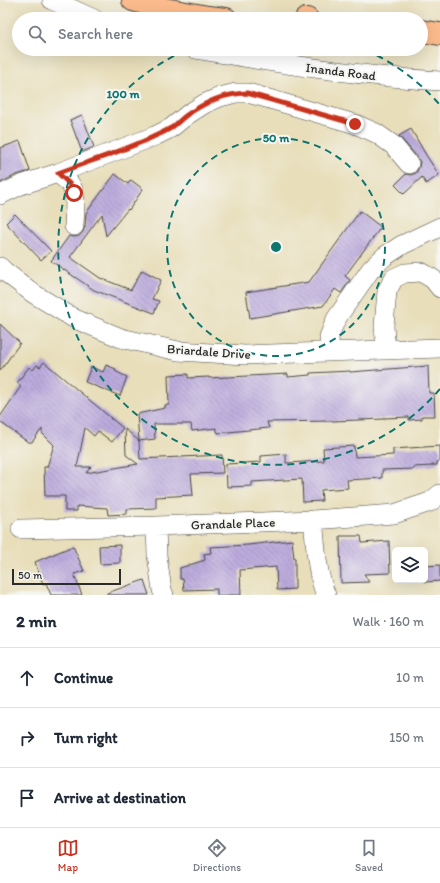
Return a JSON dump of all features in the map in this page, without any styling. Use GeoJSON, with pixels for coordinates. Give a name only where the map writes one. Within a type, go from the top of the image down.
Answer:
{"type":"FeatureCollection","features":[{"type":"Feature","properties":{"kind":"main road"},"geometry":{"type":"LineString","coordinates":[[132,0],[180,12]]}},
{"type":"Feature","properties":{"kind":"main road"},"geometry":{"type":"LineString","coordinates":[[428,32],[440,34]]}},
{"type":"Feature","properties":{"kind":"street"},"geometry":{"type":"LineString","coordinates":[[52,0],[79,12]]}},
{"type":"Feature","properties":{"kind":"street","name":"Inanda Road"},"geometry":{"type":"LineString","coordinates":[[239,56],[353,73],[440,81]]}},
{"type":"Feature","properties":{"kind":"street"},"geometry":{"type":"LineString","coordinates":[[0,195],[21,185],[58,173],[155,136],[171,128],[204,104],[220,97],[236,93],[247,93],[355,124],[376,133],[393,145],[409,164]]}},
{"type":"Feature","properties":{"kind":"street"},"geometry":{"type":"LineString","coordinates":[[58,173],[74,189],[74,226]]}},
{"type":"Feature","properties":{"kind":"street"},"geometry":{"type":"LineString","coordinates":[[330,352],[329,337],[336,319],[371,269],[385,256],[402,245],[440,227]]}},
{"type":"Feature","properties":{"kind":"street","name":"Briardale Drive"},"geometry":{"type":"LineString","coordinates":[[0,267],[34,294],[75,319],[121,338],[178,351],[245,355],[440,348]]}},
{"type":"Feature","properties":{"kind":"street"},"geometry":{"type":"LineString","coordinates":[[386,350],[384,326],[387,291],[394,278],[405,272],[421,272],[433,279],[440,288]]}},
{"type":"Feature","properties":{"kind":"street","name":"Grandale Place"},"geometry":{"type":"LineString","coordinates":[[21,529],[313,520],[394,514],[430,502],[440,494]]}},
{"type":"Feature","properties":{"kind":"street"},"geometry":{"type":"LineString","coordinates":[[313,520],[317,562],[322,587],[326,595]]}},
{"type":"Feature","properties":{"kind":"street"},"geometry":{"type":"LineString","coordinates":[[156,526],[157,555],[164,595]]}},
{"type":"Feature","properties":{"kind":"building"},"geometry":{"type":"Polygon","coordinates":[[[82,115],[94,147],[82,152],[70,120],[82,115]]]}},
{"type":"Feature","properties":{"kind":"building"},"geometry":{"type":"Polygon","coordinates":[[[411,129],[439,175],[426,184],[422,177],[404,194],[395,185],[406,174],[411,175],[416,173],[420,162],[399,136],[411,129]]]}},
{"type":"Feature","properties":{"kind":"building"},"geometry":{"type":"Polygon","coordinates":[[[20,141],[30,171],[16,175],[0,183],[0,148],[20,141]]]}},
{"type":"Feature","properties":{"kind":"building"},"geometry":{"type":"Polygon","coordinates":[[[115,174],[128,184],[131,180],[143,189],[129,210],[128,209],[106,236],[102,214],[70,257],[100,278],[131,290],[142,270],[161,280],[152,299],[159,301],[154,313],[94,290],[51,261],[69,236],[79,236],[83,232],[86,213],[115,174]]]}},
{"type":"Feature","properties":{"kind":"building"},"geometry":{"type":"Polygon","coordinates":[[[360,211],[381,227],[345,276],[350,280],[341,293],[335,289],[323,306],[250,318],[246,292],[309,282],[360,211]]]}},
{"type":"Feature","properties":{"kind":"building"},"geometry":{"type":"Polygon","coordinates":[[[15,214],[51,251],[41,260],[6,223],[15,214]]]}},
{"type":"Feature","properties":{"kind":"building"},"geometry":{"type":"Polygon","coordinates":[[[0,324],[20,343],[0,371],[0,324]]]}},
{"type":"Feature","properties":{"kind":"building"},"geometry":{"type":"Polygon","coordinates":[[[44,362],[111,418],[110,419],[123,428],[112,442],[98,431],[94,436],[85,428],[77,467],[91,467],[86,473],[138,464],[126,455],[125,429],[139,441],[140,459],[222,455],[223,473],[191,474],[193,495],[156,497],[156,508],[127,509],[127,514],[108,515],[107,508],[77,506],[77,511],[65,511],[65,496],[45,496],[44,467],[47,467],[54,445],[42,433],[42,429],[32,442],[28,442],[0,422],[0,417],[21,386],[17,383],[29,367],[33,370],[37,365],[40,367],[44,362]]]}},
{"type":"Feature","properties":{"kind":"building"},"geometry":{"type":"Polygon","coordinates":[[[106,365],[116,369],[115,371],[127,377],[120,396],[85,382],[91,367],[103,372],[106,365]]]}},
{"type":"Feature","properties":{"kind":"building"},"geometry":{"type":"Polygon","coordinates":[[[428,366],[429,393],[434,393],[435,416],[422,416],[422,419],[409,420],[409,417],[333,421],[267,422],[269,428],[218,433],[216,428],[192,431],[191,424],[154,424],[155,439],[139,441],[137,414],[165,408],[165,405],[169,405],[168,375],[188,374],[188,378],[209,378],[288,374],[288,377],[310,375],[310,373],[350,372],[428,366]]]}},
{"type":"Feature","properties":{"kind":"building"},"geometry":{"type":"Polygon","coordinates":[[[354,446],[355,457],[393,455],[393,449],[440,446],[440,461],[437,462],[437,465],[414,467],[414,469],[382,470],[382,478],[347,480],[348,488],[321,490],[322,501],[303,502],[302,479],[252,482],[252,486],[227,487],[226,464],[261,462],[261,456],[286,454],[286,463],[324,461],[323,448],[354,446]]]}},
{"type":"Feature","properties":{"kind":"building"},"geometry":{"type":"Polygon","coordinates":[[[340,536],[361,536],[362,543],[389,541],[390,573],[364,574],[369,582],[341,583],[340,536]]]}},
{"type":"Feature","properties":{"kind":"building"},"geometry":{"type":"Polygon","coordinates":[[[292,540],[295,558],[295,589],[277,590],[276,567],[240,570],[241,595],[217,595],[217,589],[184,590],[183,579],[180,579],[180,568],[205,560],[204,554],[211,553],[210,547],[248,545],[292,540]]]}},
{"type":"Feature","properties":{"kind":"building"},"geometry":{"type":"Polygon","coordinates":[[[120,545],[120,563],[100,564],[99,546],[120,545]]]}},
{"type":"Feature","properties":{"kind":"building"},"geometry":{"type":"Polygon","coordinates":[[[73,546],[84,571],[74,574],[82,595],[51,595],[46,583],[43,584],[35,562],[73,546]]]}},
{"type":"Feature","properties":{"kind":"building"},"geometry":{"type":"Polygon","coordinates":[[[440,565],[440,581],[428,582],[428,566],[440,565]]]}},
{"type":"Feature","properties":{"kind":"building"},"geometry":{"type":"Polygon","coordinates":[[[144,580],[149,595],[107,595],[107,593],[144,580]]]}},
{"type":"Feature","properties":{"kind":"route"},"geometry":{"type":"LineString","coordinates":[[74,193],[74,189],[58,173],[155,136],[171,128],[204,104],[227,95],[247,93],[355,124]]}}]}
